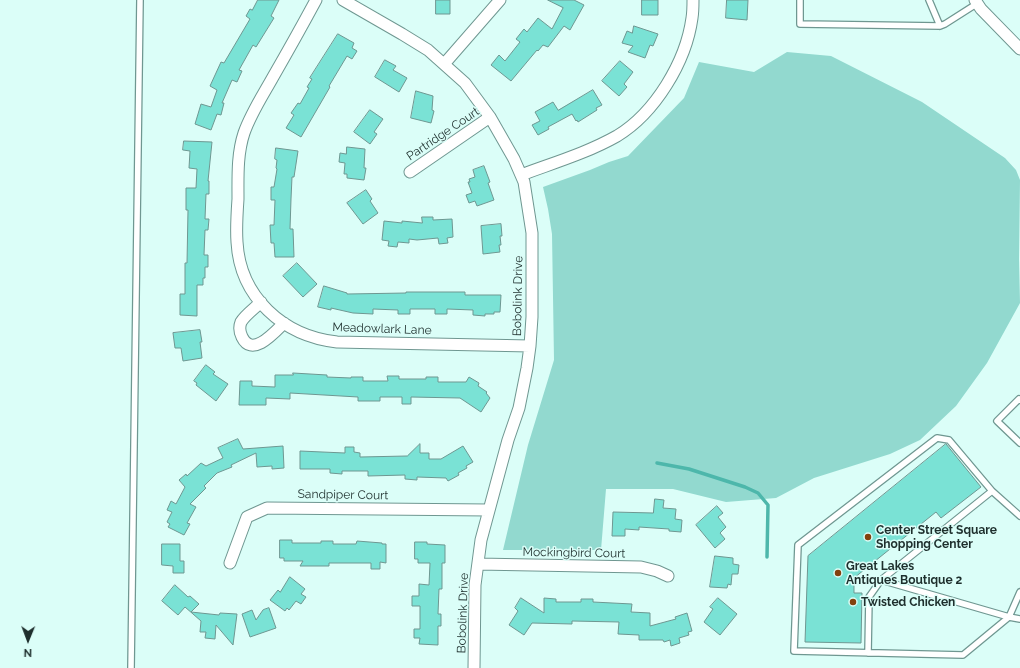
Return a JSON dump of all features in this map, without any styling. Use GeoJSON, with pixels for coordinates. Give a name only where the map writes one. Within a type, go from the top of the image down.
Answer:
{"type":"FeatureCollection","features":[{"type":"Feature","properties":{"kind":"street","name":"Meadowlark Lane"},"geometry":{"type":"LineString","coordinates":[[316,0],[257,105],[244,133],[240,150],[236,242],[244,275],[257,298],[273,316],[306,336],[322,340],[337,342],[530,346]]}},
{"type":"Feature","properties":{"kind":"street","name":"Bobolink Drive"},"geometry":{"type":"LineString","coordinates":[[343,0],[428,50],[445,63],[465,82],[490,117],[514,160],[524,182],[532,233],[532,317],[530,346],[519,408],[508,440],[481,540],[475,585],[474,668]]}},
{"type":"Feature","properties":{"kind":"street"},"geometry":{"type":"LineString","coordinates":[[445,63],[500,0]]}},
{"type":"Feature","properties":{"kind":"street"},"geometry":{"type":"LineString","coordinates":[[521,175],[581,153],[617,135],[633,124],[648,109],[661,94],[684,50],[692,18],[693,0]]}},
{"type":"Feature","properties":{"kind":"street"},"geometry":{"type":"LineString","coordinates":[[976,2],[1020,49]]}},
{"type":"Feature","properties":{"kind":"street","name":"Partridge Court"},"geometry":{"type":"LineString","coordinates":[[410,172],[490,117]]}},
{"type":"Feature","properties":{"kind":"street"},"geometry":{"type":"LineString","coordinates":[[261,302],[242,321],[240,326],[241,336],[245,343],[252,346],[260,343],[271,336],[284,323]]}},
{"type":"Feature","properties":{"kind":"street","name":"Sandpiper Court"},"geometry":{"type":"LineString","coordinates":[[230,563],[247,517],[267,508],[489,510]]}},
{"type":"Feature","properties":{"kind":"street","name":"Mockingbird Court"},"geometry":{"type":"LineString","coordinates":[[478,564],[641,567],[657,571],[668,576]]}},
{"type":"Feature","properties":{"kind":"lane"},"geometry":{"type":"LineString","coordinates":[[131,668],[140,0]]}},
{"type":"Feature","properties":{"kind":"lane"},"geometry":{"type":"LineString","coordinates":[[800,0],[800,24],[940,26],[976,2]]}},
{"type":"Feature","properties":{"kind":"lane"},"geometry":{"type":"LineString","coordinates":[[928,0],[940,26]]}},
{"type":"Feature","properties":{"kind":"lane"},"geometry":{"type":"LineString","coordinates":[[1020,400],[1019,398],[997,421],[1020,443]]}},
{"type":"Feature","properties":{"kind":"lane"},"geometry":{"type":"LineString","coordinates":[[1020,516],[992,491],[949,440],[937,438],[798,545],[794,651],[963,655],[1009,617],[1020,592]]}},
{"type":"Feature","properties":{"kind":"lane"},"geometry":{"type":"LineString","coordinates":[[868,653],[869,597],[881,580],[992,491]]}},
{"type":"Feature","properties":{"kind":"lane"},"geometry":{"type":"LineString","coordinates":[[881,580],[1020,619]]}},
{"type":"Feature","properties":{"kind":"shaded area"},"geometry":{"type":"Polygon","coordinates":[[[787,52],[831,56],[922,102],[1005,158],[1016,170],[1020,180],[1020,303],[987,363],[956,406],[920,440],[890,454],[814,478],[776,498],[726,502],[673,489],[606,489],[601,550],[503,550],[528,445],[554,360],[552,234],[543,187],[628,156],[684,98],[699,62],[754,72],[787,52]]]}},
{"type":"Feature","properties":{"kind":"building"},"geometry":{"type":"Polygon","coordinates":[[[258,0],[279,0],[271,16],[274,18],[256,47],[253,45],[239,70],[242,71],[237,82],[232,80],[222,103],[224,103],[221,115],[217,114],[211,130],[195,124],[201,104],[211,107],[217,90],[210,86],[221,62],[224,63],[250,19],[246,16],[258,0]]]}},
{"type":"Feature","properties":{"kind":"building"},"geometry":{"type":"Polygon","coordinates":[[[436,0],[450,0],[450,14],[436,14],[436,0]]]}},
{"type":"Feature","properties":{"kind":"building"},"geometry":{"type":"Polygon","coordinates":[[[548,0],[574,0],[584,5],[570,30],[564,26],[548,47],[543,45],[538,51],[537,50],[511,81],[491,65],[499,55],[505,61],[520,42],[516,39],[524,29],[527,32],[538,18],[552,29],[563,8],[548,0]]]}},
{"type":"Feature","properties":{"kind":"building"},"geometry":{"type":"Polygon","coordinates":[[[642,0],[658,0],[658,15],[642,15],[642,0]]]}},
{"type":"Feature","properties":{"kind":"building"},"geometry":{"type":"Polygon","coordinates":[[[727,0],[748,0],[747,20],[726,18],[727,0]]]}},
{"type":"Feature","properties":{"kind":"building"},"geometry":{"type":"Polygon","coordinates":[[[634,26],[658,34],[653,46],[650,45],[645,58],[628,52],[633,46],[622,43],[627,31],[632,33],[634,26]]]}},
{"type":"Feature","properties":{"kind":"building"},"geometry":{"type":"Polygon","coordinates":[[[338,34],[354,43],[352,48],[357,51],[352,59],[347,56],[301,137],[286,128],[294,115],[291,113],[298,103],[300,104],[309,88],[307,87],[312,79],[310,78],[338,34]]]}},
{"type":"Feature","properties":{"kind":"building"},"geometry":{"type":"Polygon","coordinates":[[[385,60],[396,66],[393,70],[407,78],[399,92],[375,77],[385,60]]]}},
{"type":"Feature","properties":{"kind":"building"},"geometry":{"type":"Polygon","coordinates":[[[620,61],[633,72],[624,84],[627,87],[619,96],[602,81],[620,61]]]}},
{"type":"Feature","properties":{"kind":"building"},"geometry":{"type":"Polygon","coordinates":[[[593,90],[602,105],[596,108],[597,110],[578,122],[572,114],[548,127],[549,129],[538,135],[532,125],[540,121],[535,112],[553,102],[558,110],[593,90]]]}},
{"type":"Feature","properties":{"kind":"building"},"geometry":{"type":"Polygon","coordinates":[[[416,91],[433,96],[432,110],[434,111],[431,123],[411,118],[416,91]]]}},
{"type":"Feature","properties":{"kind":"building"},"geometry":{"type":"Polygon","coordinates":[[[370,110],[383,119],[374,132],[377,134],[370,144],[354,132],[370,110]]]}},
{"type":"Feature","properties":{"kind":"building"},"geometry":{"type":"Polygon","coordinates":[[[184,141],[212,142],[208,181],[209,194],[206,194],[205,219],[209,219],[208,230],[205,230],[204,255],[208,255],[208,267],[205,267],[205,278],[203,278],[203,285],[197,285],[197,316],[180,315],[180,294],[185,294],[185,263],[187,263],[188,210],[186,210],[186,188],[196,188],[197,169],[189,168],[190,151],[183,150],[184,141]]]}},
{"type":"Feature","properties":{"kind":"building"},"geometry":{"type":"Polygon","coordinates":[[[347,147],[365,149],[364,168],[366,168],[364,180],[347,178],[347,174],[344,174],[345,163],[339,162],[340,153],[346,154],[347,147]]]}},
{"type":"Feature","properties":{"kind":"building"},"geometry":{"type":"Polygon","coordinates":[[[276,148],[298,151],[294,177],[292,177],[291,199],[290,229],[293,229],[294,257],[275,257],[274,243],[271,243],[270,225],[274,225],[275,200],[271,200],[271,187],[274,187],[277,169],[277,160],[275,159],[276,148]]]}},
{"type":"Feature","properties":{"kind":"building"},"geometry":{"type":"Polygon","coordinates":[[[484,166],[490,182],[488,183],[494,200],[477,206],[475,201],[469,203],[466,195],[472,193],[468,182],[470,182],[469,179],[475,177],[473,170],[484,166]]]}},
{"type":"Feature","properties":{"kind":"building"},"geometry":{"type":"Polygon","coordinates":[[[366,190],[372,199],[370,201],[378,213],[363,224],[347,203],[366,190]]]}},
{"type":"Feature","properties":{"kind":"building"},"geometry":{"type":"Polygon","coordinates":[[[422,217],[433,217],[433,220],[452,219],[453,237],[447,238],[448,243],[439,244],[438,238],[417,240],[409,239],[409,243],[398,242],[397,247],[388,246],[389,241],[382,240],[384,221],[422,223],[422,217]]]}},
{"type":"Feature","properties":{"kind":"building"},"geometry":{"type":"Polygon","coordinates":[[[501,224],[502,236],[500,236],[500,252],[483,254],[481,226],[501,224]]]}},
{"type":"Feature","properties":{"kind":"building"},"geometry":{"type":"Polygon","coordinates":[[[297,263],[317,284],[303,297],[283,276],[297,263]]]}},
{"type":"Feature","properties":{"kind":"building"},"geometry":{"type":"Polygon","coordinates":[[[324,286],[347,294],[465,292],[465,295],[501,295],[500,312],[485,314],[485,316],[473,315],[473,310],[447,309],[447,314],[435,314],[435,309],[410,309],[410,314],[398,314],[398,310],[373,309],[373,314],[353,313],[331,308],[331,310],[318,307],[324,286]]]}},
{"type":"Feature","properties":{"kind":"building"},"geometry":{"type":"Polygon","coordinates":[[[200,330],[202,358],[183,361],[181,348],[175,348],[173,333],[200,330]]]}},
{"type":"Feature","properties":{"kind":"building"},"geometry":{"type":"Polygon","coordinates":[[[206,365],[215,372],[213,374],[228,384],[216,401],[196,385],[197,383],[194,381],[206,365]]]}},
{"type":"Feature","properties":{"kind":"building"},"geometry":{"type":"Polygon","coordinates":[[[293,373],[327,375],[327,377],[363,377],[363,381],[388,381],[387,376],[399,376],[399,379],[426,379],[426,377],[438,377],[438,382],[466,382],[469,377],[479,383],[478,386],[487,392],[486,393],[490,398],[481,412],[460,398],[411,397],[411,404],[402,404],[402,397],[380,397],[380,401],[358,401],[358,397],[290,393],[290,399],[266,398],[266,405],[239,405],[240,381],[252,381],[252,386],[275,387],[275,375],[293,375],[293,373]]]}},
{"type":"Feature","properties":{"kind":"building"},"geometry":{"type":"Polygon","coordinates":[[[238,439],[243,449],[283,446],[284,468],[272,469],[272,466],[257,467],[256,453],[231,465],[232,467],[217,473],[204,486],[206,488],[190,504],[196,507],[187,523],[190,524],[184,535],[168,527],[170,524],[167,522],[172,512],[167,510],[171,501],[176,504],[185,487],[179,480],[186,474],[187,476],[201,463],[206,466],[223,458],[218,448],[238,439]]]}},
{"type":"Feature","properties":{"kind":"building"},"geometry":{"type":"Polygon","coordinates":[[[420,444],[420,453],[429,453],[429,459],[441,459],[463,446],[473,462],[466,466],[467,468],[458,473],[459,475],[448,481],[446,478],[417,477],[417,480],[405,479],[405,475],[368,476],[368,471],[342,471],[342,474],[330,473],[330,469],[300,469],[300,451],[345,453],[345,447],[354,447],[354,452],[360,453],[360,457],[407,456],[420,444]]]}},
{"type":"Feature","properties":{"kind":"building","name":"Center Street Square Shopping Center"},"geometry":{"type":"Polygon","coordinates":[[[946,444],[981,487],[941,518],[936,512],[854,578],[854,593],[862,593],[861,643],[805,642],[808,556],[946,444]]]}},
{"type":"Feature","properties":{"kind":"building"},"geometry":{"type":"Polygon","coordinates":[[[655,499],[664,500],[663,508],[676,509],[675,519],[682,520],[681,532],[669,531],[669,529],[639,527],[639,530],[625,529],[625,536],[612,536],[613,512],[653,513],[655,499]]]}},
{"type":"Feature","properties":{"kind":"building"},"geometry":{"type":"Polygon","coordinates":[[[717,506],[723,513],[718,517],[726,527],[720,533],[725,539],[715,548],[696,525],[717,506]]]}},
{"type":"Feature","properties":{"kind":"building"},"geometry":{"type":"Polygon","coordinates":[[[280,540],[292,540],[292,543],[321,543],[321,541],[333,541],[333,544],[356,544],[357,541],[382,543],[386,544],[386,563],[380,562],[380,569],[371,569],[371,563],[329,563],[329,566],[300,566],[303,561],[284,561],[284,558],[280,558],[280,540]]]}},
{"type":"Feature","properties":{"kind":"building"},"geometry":{"type":"Polygon","coordinates":[[[415,542],[445,545],[445,563],[442,563],[442,589],[439,589],[438,614],[441,614],[441,626],[438,626],[438,645],[419,644],[420,638],[414,638],[414,629],[420,629],[420,606],[412,606],[412,596],[419,596],[419,584],[429,585],[430,563],[418,563],[418,559],[415,559],[415,542]]]}},
{"type":"Feature","properties":{"kind":"building"},"geometry":{"type":"Polygon","coordinates":[[[162,544],[180,544],[180,561],[184,561],[184,573],[173,573],[173,566],[162,565],[162,544]]]}},
{"type":"Feature","properties":{"kind":"building"},"geometry":{"type":"Polygon","coordinates":[[[715,556],[733,558],[733,564],[739,565],[738,574],[732,574],[731,585],[728,584],[727,588],[710,587],[715,556]]]}},
{"type":"Feature","properties":{"kind":"building"},"geometry":{"type":"Polygon","coordinates":[[[290,577],[305,589],[301,594],[306,597],[301,604],[296,601],[289,610],[287,608],[285,611],[270,600],[278,590],[280,592],[290,577]]]}},
{"type":"Feature","properties":{"kind":"building"},"geometry":{"type":"Polygon","coordinates":[[[175,585],[188,597],[190,596],[199,604],[191,612],[219,615],[220,613],[237,614],[233,645],[216,625],[215,639],[205,638],[206,632],[200,632],[201,621],[185,607],[178,615],[162,601],[175,585]]]}},
{"type":"Feature","properties":{"kind":"building"},"geometry":{"type":"Polygon","coordinates":[[[521,598],[544,613],[544,598],[556,599],[556,602],[581,602],[581,599],[593,599],[593,602],[632,604],[631,612],[650,613],[650,626],[676,619],[675,617],[687,613],[692,631],[688,632],[689,635],[679,638],[680,643],[671,646],[670,640],[664,642],[663,640],[639,640],[639,635],[618,634],[619,622],[572,621],[572,624],[532,623],[524,635],[509,625],[518,611],[515,608],[521,598]]]}},
{"type":"Feature","properties":{"kind":"building"},"geometry":{"type":"Polygon","coordinates":[[[718,598],[737,614],[720,635],[704,622],[713,609],[710,607],[718,598]]]}},
{"type":"Feature","properties":{"kind":"building"},"geometry":{"type":"Polygon","coordinates":[[[269,608],[276,628],[250,637],[242,614],[252,610],[256,620],[263,610],[269,608]]]}},
{"type":"Feature","properties":{"kind":"waterway"},"geometry":{"type":"LineString","coordinates":[[657,463],[689,469],[745,487],[758,493],[768,505],[767,557]]}},
{"type":"Feature","properties":{"kind":"place","name":"Center Street Square Shopping Center"},"geometry":{"type":"Point","coordinates":[868,537]}},
{"type":"Feature","properties":{"kind":"place","name":"Great Lakes Antiques Boutique 2"},"geometry":{"type":"Point","coordinates":[838,573]}},
{"type":"Feature","properties":{"kind":"place","name":"Twisted Chicken"},"geometry":{"type":"Point","coordinates":[853,602]}}]}
